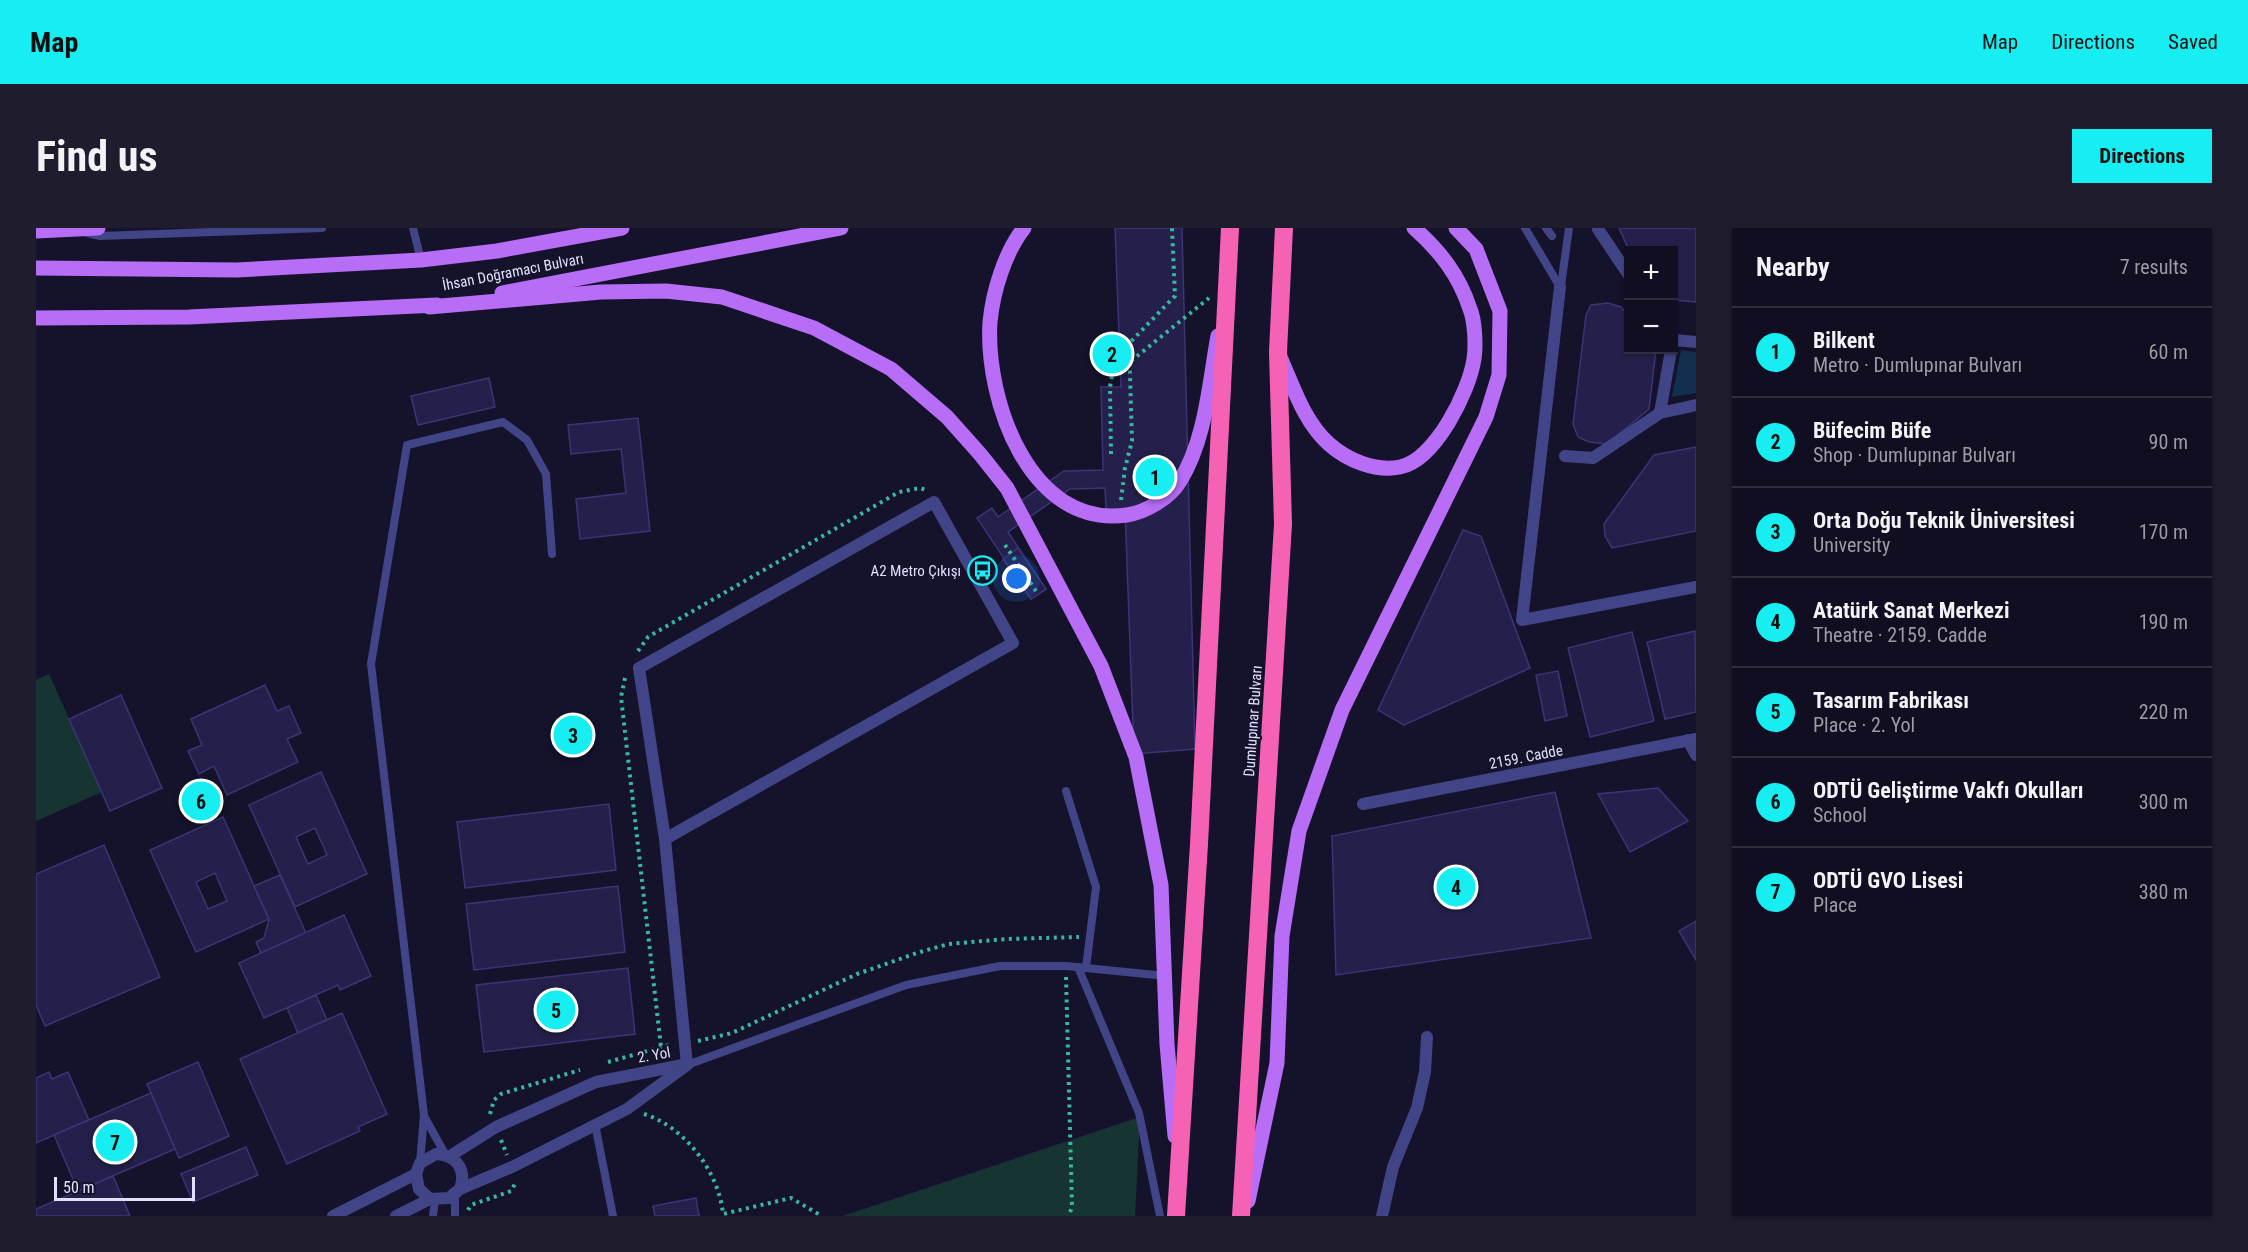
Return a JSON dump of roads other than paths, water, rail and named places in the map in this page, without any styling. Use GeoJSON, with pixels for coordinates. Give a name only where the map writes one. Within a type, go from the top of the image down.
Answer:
{"type":"FeatureCollection","features":[{"type":"Feature","properties":{"kind":"highway"},"geometry":{"type":"LineString","coordinates":[[1176,1216],[1230,228]]}},
{"type":"Feature","properties":{"kind":"highway","name":"Dumlupınar Bulvarı"},"geometry":{"type":"LineString","coordinates":[[1243,1216],[1283,524],[1278,352],[1284,228]]}},
{"type":"Feature","properties":{"kind":"main road"},"geometry":{"type":"LineString","coordinates":[[36,231],[98,228]]}},
{"type":"Feature","properties":{"kind":"main road"},"geometry":{"type":"LineString","coordinates":[[36,268],[237,270],[421,260],[497,251],[622,228]]}},
{"type":"Feature","properties":{"kind":"main road","name":"İhsan Doğramacı Bulvarı"},"geometry":{"type":"LineString","coordinates":[[36,318],[189,317],[429,307],[841,228]]}},
{"type":"Feature","properties":{"kind":"main road"},"geometry":{"type":"LineString","coordinates":[[1024,228],[997,286],[990,322],[994,388],[1005,423],[1022,456],[1040,481],[1062,503],[1080,511],[1115,517],[1136,514],[1164,498],[1179,484],[1200,432],[1228,284]]}},
{"type":"Feature","properties":{"kind":"main road"},"geometry":{"type":"LineString","coordinates":[[1278,352],[1311,422],[1328,443],[1343,454],[1368,467],[1401,467],[1431,450],[1464,392],[1474,358],[1471,310],[1446,258],[1414,228]]}},
{"type":"Feature","properties":{"kind":"main road"},"geometry":{"type":"LineString","coordinates":[[1243,1216],[1277,1063],[1282,936],[1299,831],[1342,710],[1486,417],[1499,375],[1500,311],[1476,249],[1456,228]]}},
{"type":"Feature","properties":{"kind":"main road"},"geometry":{"type":"LineString","coordinates":[[429,307],[601,292],[666,291],[722,297],[814,327],[891,369],[947,417],[1007,488],[1101,666],[1136,757],[1161,885],[1167,1044],[1179,1179]]}},
{"type":"Feature","properties":{"kind":"main road","name":"İhsan Doğramacı Bulvarı"},"geometry":{"type":"LineString","coordinates":[[36,310],[189,317]]}},
{"type":"Feature","properties":{"kind":"street"},"geometry":{"type":"LineString","coordinates":[[1598,229],[1624,267]]}},
{"type":"Feature","properties":{"kind":"street"},"geometry":{"type":"LineString","coordinates":[[1560,287],[1522,620],[1696,587]]}},
{"type":"Feature","properties":{"kind":"street"},"geometry":{"type":"LineString","coordinates":[[1678,340],[1696,342]]}},
{"type":"Feature","properties":{"kind":"street"},"geometry":{"type":"LineString","coordinates":[[1660,413],[1670,354]]}},
{"type":"Feature","properties":{"kind":"street"},"geometry":{"type":"LineString","coordinates":[[1565,456],[1593,458],[1660,413],[1696,405]]}},
{"type":"Feature","properties":{"kind":"street"},"geometry":{"type":"LineString","coordinates":[[665,838],[1012,643],[934,502],[637,662],[665,838],[687,1065]]}},
{"type":"Feature","properties":{"kind":"street"},"geometry":{"type":"LineString","coordinates":[[1692,740],[1696,754]]}},
{"type":"Feature","properties":{"kind":"street","name":"2159. Cadde"},"geometry":{"type":"LineString","coordinates":[[1363,804],[1692,740]]}},
{"type":"Feature","properties":{"kind":"street"},"geometry":{"type":"LineString","coordinates":[[1382,1216],[1393,1167],[1418,1108],[1425,1072],[1427,1037]]}},
{"type":"Feature","properties":{"kind":"street","name":"2. Yol"},"geometry":{"type":"LineString","coordinates":[[396,1216],[432,1200],[442,1201],[627,1108],[687,1065]]}},
{"type":"Feature","properties":{"kind":"street","name":"2. Yol"},"geometry":{"type":"LineString","coordinates":[[333,1216],[418,1169],[427,1157],[448,1155],[496,1127],[596,1082],[687,1065]]}},
{"type":"Feature","properties":{"kind":"street"},"geometry":{"type":"LineString","coordinates":[[448,1155],[461,1167],[462,1182],[458,1192]]}},
{"type":"Feature","properties":{"kind":"street"},"geometry":{"type":"LineString","coordinates":[[418,1169],[419,1189],[432,1200]]}},
{"type":"Feature","properties":{"kind":"lane"},"geometry":{"type":"LineString","coordinates":[[69,230],[100,236],[322,228]]}},
{"type":"Feature","properties":{"kind":"lane"},"geometry":{"type":"LineString","coordinates":[[413,228],[421,260]]}},
{"type":"Feature","properties":{"kind":"lane"},"geometry":{"type":"LineString","coordinates":[[1525,228],[1560,287]]}},
{"type":"Feature","properties":{"kind":"lane"},"geometry":{"type":"LineString","coordinates":[[1546,228],[1552,236],[1552,228]]}},
{"type":"Feature","properties":{"kind":"lane"},"geometry":{"type":"LineString","coordinates":[[1560,287],[1569,228]]}},
{"type":"Feature","properties":{"kind":"lane"},"geometry":{"type":"LineString","coordinates":[[418,1169],[424,1115],[371,664],[407,445],[503,422],[527,440],[546,474],[552,554]]}},
{"type":"Feature","properties":{"kind":"lane"},"geometry":{"type":"LineString","coordinates":[[1066,791],[1096,887],[1082,968],[1139,1113],[1160,1216]]}},
{"type":"Feature","properties":{"kind":"lane"},"geometry":{"type":"LineString","coordinates":[[687,1065],[906,986],[1000,966],[1065,966],[1166,976]]}},
{"type":"Feature","properties":{"kind":"lane"},"geometry":{"type":"LineString","coordinates":[[424,1115],[448,1155]]}},
{"type":"Feature","properties":{"kind":"lane"},"geometry":{"type":"LineString","coordinates":[[595,1124],[613,1216]]}},
{"type":"Feature","properties":{"kind":"lane"},"geometry":{"type":"LineString","coordinates":[[455,1216],[458,1192]]}},
{"type":"Feature","properties":{"kind":"lane"},"geometry":{"type":"LineString","coordinates":[[432,1200],[433,1216]]}},
{"type":"Feature","properties":{"kind":"water"},"geometry":{"type":"Polygon","coordinates":[[[1681,350],[1696,352],[1696,393],[1672,397],[1681,350]]]}},
{"type":"Feature","properties":{"kind":"place","name":"Büfecim Büfe"},"geometry":{"type":"Point","coordinates":[1112,354]}},
{"type":"Feature","properties":{"kind":"place","name":"Bilkent"},"geometry":{"type":"Point","coordinates":[1155,477]}},
{"type":"Feature","properties":{"kind":"place","name":"A2 Metro Çıkışı"},"geometry":{"type":"Point","coordinates":[982,571]}},
{"type":"Feature","properties":{"kind":"place","name":"Orta Doğu Teknik Üniversitesi"},"geometry":{"type":"Point","coordinates":[573,735]}},
{"type":"Feature","properties":{"kind":"place","name":"ODTÜ Geliştirme Vakfı Okulları"},"geometry":{"type":"Point","coordinates":[201,801]}},
{"type":"Feature","properties":{"kind":"place","name":"Atatürk Sanat Merkezi"},"geometry":{"type":"Point","coordinates":[1456,887]}},
{"type":"Feature","properties":{"kind":"place","name":"Tasarım Fabrikası"},"geometry":{"type":"Point","coordinates":[556,1010]}},
{"type":"Feature","properties":{"kind":"place","name":"ODTÜ GVO Lisesi"},"geometry":{"type":"Point","coordinates":[115,1142]}}]}
